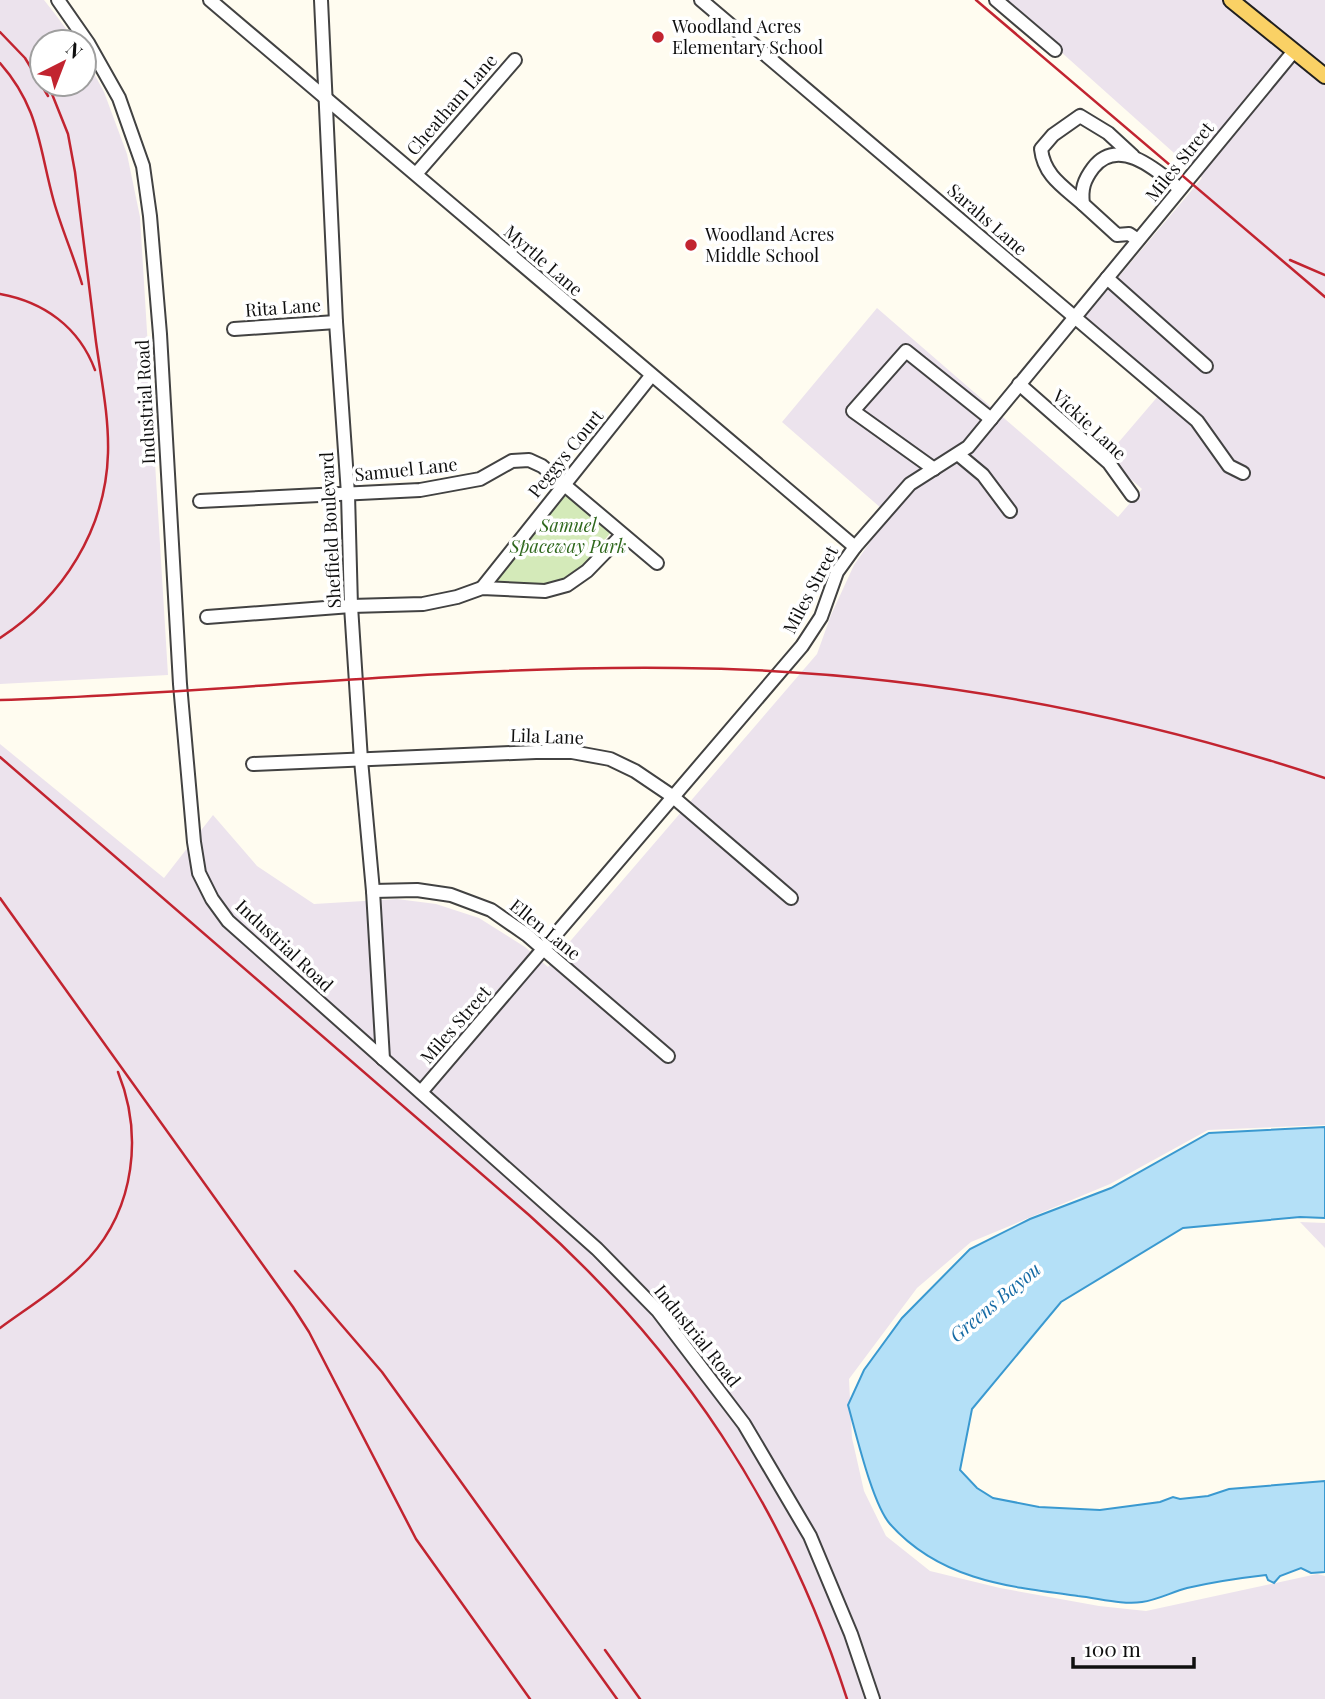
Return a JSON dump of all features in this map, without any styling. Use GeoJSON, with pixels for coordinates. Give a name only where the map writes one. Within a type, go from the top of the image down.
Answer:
{"type":"FeatureCollection","features":[{"type":"Feature","properties":{"kind":"main road"},"geometry":{"type":"LineString","coordinates":[[1231,0],[1325,76]]}},
{"type":"Feature","properties":{"kind":"street","name":"Industrial Road"},"geometry":{"type":"LineString","coordinates":[[58,0],[88,43],[119,97],[143,166],[160,334],[180,684],[194,842],[200,873],[212,899],[228,921],[597,1249],[658,1311],[732,1407],[810,1536],[851,1634],[873,1699]]}},
{"type":"Feature","properties":{"kind":"street","name":"Myrtle Lane"},"geometry":{"type":"LineString","coordinates":[[210,0],[855,547]]}},
{"type":"Feature","properties":{"kind":"street","name":"Sheffield Boulevard"},"geometry":{"type":"LineString","coordinates":[[321,0],[361,760],[373,891],[383,1059]]}},
{"type":"Feature","properties":{"kind":"street","name":"Sarahs Lane"},"geometry":{"type":"LineString","coordinates":[[701,0],[1197,421],[1229,466],[1243,473]]}},
{"type":"Feature","properties":{"kind":"street"},"geometry":{"type":"LineString","coordinates":[[996,0],[1055,50]]}},
{"type":"Feature","properties":{"kind":"street","name":"Miles Street"},"geometry":{"type":"LineString","coordinates":[[421,1092],[810,635],[821,617],[837,572],[855,547],[910,484],[959,454],[991,419],[1294,51]]}},
{"type":"Feature","properties":{"kind":"street","name":"Cheatham Lane"},"geometry":{"type":"LineString","coordinates":[[416,174],[515,60]]}},
{"type":"Feature","properties":{"kind":"street"},"geometry":{"type":"LineString","coordinates":[[1138,240],[1129,234],[1117,235],[1049,174],[1041,149],[1053,135],[1080,116],[1108,133],[1133,156],[1180,189]]}},
{"type":"Feature","properties":{"kind":"street"},"geometry":{"type":"LineString","coordinates":[[1083,204],[1081,192],[1097,163],[1110,155],[1133,156]]}},
{"type":"Feature","properties":{"kind":"street"},"geometry":{"type":"LineString","coordinates":[[1107,278],[1206,366]]}},
{"type":"Feature","properties":{"kind":"street","name":"Rita Lane"},"geometry":{"type":"LineString","coordinates":[[234,329],[336,322]]}},
{"type":"Feature","properties":{"kind":"street"},"geometry":{"type":"LineString","coordinates":[[934,469],[853,411],[905,351],[991,419]]}},
{"type":"Feature","properties":{"kind":"street","name":"Peggys Court"},"geometry":{"type":"LineString","coordinates":[[482,588],[651,376]]}},
{"type":"Feature","properties":{"kind":"street","name":"Vickie Lane"},"geometry":{"type":"LineString","coordinates":[[1019,384],[1109,464],[1132,495]]}},
{"type":"Feature","properties":{"kind":"street"},"geometry":{"type":"LineString","coordinates":[[959,454],[983,475],[1010,511]]}},
{"type":"Feature","properties":{"kind":"street","name":"Samuel Lane"},"geometry":{"type":"LineString","coordinates":[[200,501],[420,490],[480,479],[512,461],[529,460],[542,466],[657,564]]}},
{"type":"Feature","properties":{"kind":"street"},"geometry":{"type":"LineString","coordinates":[[207,617],[352,606],[424,604],[482,588],[545,591],[567,585],[587,571],[622,535]]}},
{"type":"Feature","properties":{"kind":"street","name":"Lila Lane"},"geometry":{"type":"LineString","coordinates":[[253,764],[536,751],[572,752],[610,760],[635,771],[673,796],[791,898]]}},
{"type":"Feature","properties":{"kind":"street","name":"Ellen Lane"},"geometry":{"type":"LineString","coordinates":[[373,891],[417,890],[451,895],[491,909],[527,935],[668,1056]]}},
{"type":"Feature","properties":{"kind":"shaded area"},"geometry":{"type":"Polygon","coordinates":[[[0,0],[44,0],[65,28],[28,28],[28,98],[98,98],[98,81],[127,154],[140,217],[168,675],[0,684],[0,0]]]}},
{"type":"Feature","properties":{"kind":"shaded area"},"geometry":{"type":"Polygon","coordinates":[[[1003,0],[1325,0],[1325,1125],[1208,1130],[1110,1184],[971,1242],[917,1288],[849,1379],[852,1438],[864,1491],[886,1536],[930,1571],[1000,1588],[1099,1606],[1146,1611],[1317,1574],[1325,1576],[1325,1699],[0,1699],[0,744],[164,878],[213,815],[257,866],[314,904],[397,899],[436,904],[479,918],[525,947],[548,967],[817,654],[854,565],[889,515],[782,422],[877,308],[1118,517],[1142,489],[1106,457],[1159,395],[1078,325],[1202,178],[1003,0]]]}},
{"type":"Feature","properties":{"kind":"shaded area"},"geometry":{"type":"Polygon","coordinates":[[[1300,1222],[1325,1223],[1325,1248],[1300,1222]]]}},
{"type":"Feature","properties":{"kind":"green space","name":"Samuel Spaceway Park"},"geometry":{"type":"Polygon","coordinates":[[[564,492],[611,532],[592,557],[579,571],[560,581],[537,584],[492,580],[564,492]]]}},
{"type":"Feature","properties":{"kind":"water","name":"Greens Bayou"},"geometry":{"type":"Polygon","coordinates":[[[1325,1127],[1325,1218],[1300,1217],[1183,1228],[1061,1302],[972,1409],[960,1470],[977,1488],[993,1498],[1039,1507],[1100,1510],[1160,1502],[1173,1497],[1180,1499],[1208,1496],[1229,1489],[1325,1481],[1325,1572],[1311,1573],[1301,1568],[1280,1576],[1274,1583],[1268,1580],[1266,1575],[1256,1576],[1187,1588],[1148,1601],[1118,1602],[1027,1589],[977,1578],[931,1558],[890,1524],[871,1485],[848,1405],[864,1370],[902,1318],[970,1249],[1030,1219],[1111,1188],[1209,1133],[1325,1127]]]}},
{"type":"Feature","properties":{"kind":"railway"},"geometry":{"type":"LineString","coordinates":[[976,0],[1325,297]]}},
{"type":"Feature","properties":{"kind":"railway"},"geometry":{"type":"LineString","coordinates":[[0,32],[28,63]]}},
{"type":"Feature","properties":{"kind":"railway"},"geometry":{"type":"LineString","coordinates":[[0,63],[23,96],[31,113],[54,202],[82,284]]}},
{"type":"Feature","properties":{"kind":"railway"},"geometry":{"type":"LineString","coordinates":[[0,638],[43,602],[77,559],[99,508],[108,453],[106,411],[75,172],[68,134],[54,98]]}},
{"type":"Feature","properties":{"kind":"railway"},"geometry":{"type":"LineString","coordinates":[[1290,260],[1325,275]]}},
{"type":"Feature","properties":{"kind":"railway"},"geometry":{"type":"LineString","coordinates":[[0,294],[31,303],[58,319],[80,341],[95,370]]}},
{"type":"Feature","properties":{"kind":"railway"},"geometry":{"type":"LineString","coordinates":[[0,700],[508,671],[593,668],[760,670],[925,685],[1087,713],[1167,732],[1325,778]]}},
{"type":"Feature","properties":{"kind":"railway"},"geometry":{"type":"LineString","coordinates":[[0,757],[529,1215],[583,1266],[634,1320],[680,1376],[759,1496],[822,1628],[847,1699]]}},
{"type":"Feature","properties":{"kind":"railway"},"geometry":{"type":"LineString","coordinates":[[0,898],[293,1307],[309,1332],[416,1539],[530,1699]]}},
{"type":"Feature","properties":{"kind":"railway"},"geometry":{"type":"LineString","coordinates":[[0,1328],[79,1268],[104,1238],[116,1216],[125,1193],[132,1145],[126,1096],[118,1072]]}},
{"type":"Feature","properties":{"kind":"railway"},"geometry":{"type":"LineString","coordinates":[[295,1271],[382,1372],[617,1699]]}},
{"type":"Feature","properties":{"kind":"railway"},"geometry":{"type":"LineString","coordinates":[[605,1650],[640,1699]]}},
{"type":"Feature","properties":{"kind":"place","name":"Woodland Acres Elementary School"},"geometry":{"type":"Point","coordinates":[658,37]}},
{"type":"Feature","properties":{"kind":"place","name":"Woodland Acres Middle School"},"geometry":{"type":"Point","coordinates":[691,245]}}]}
